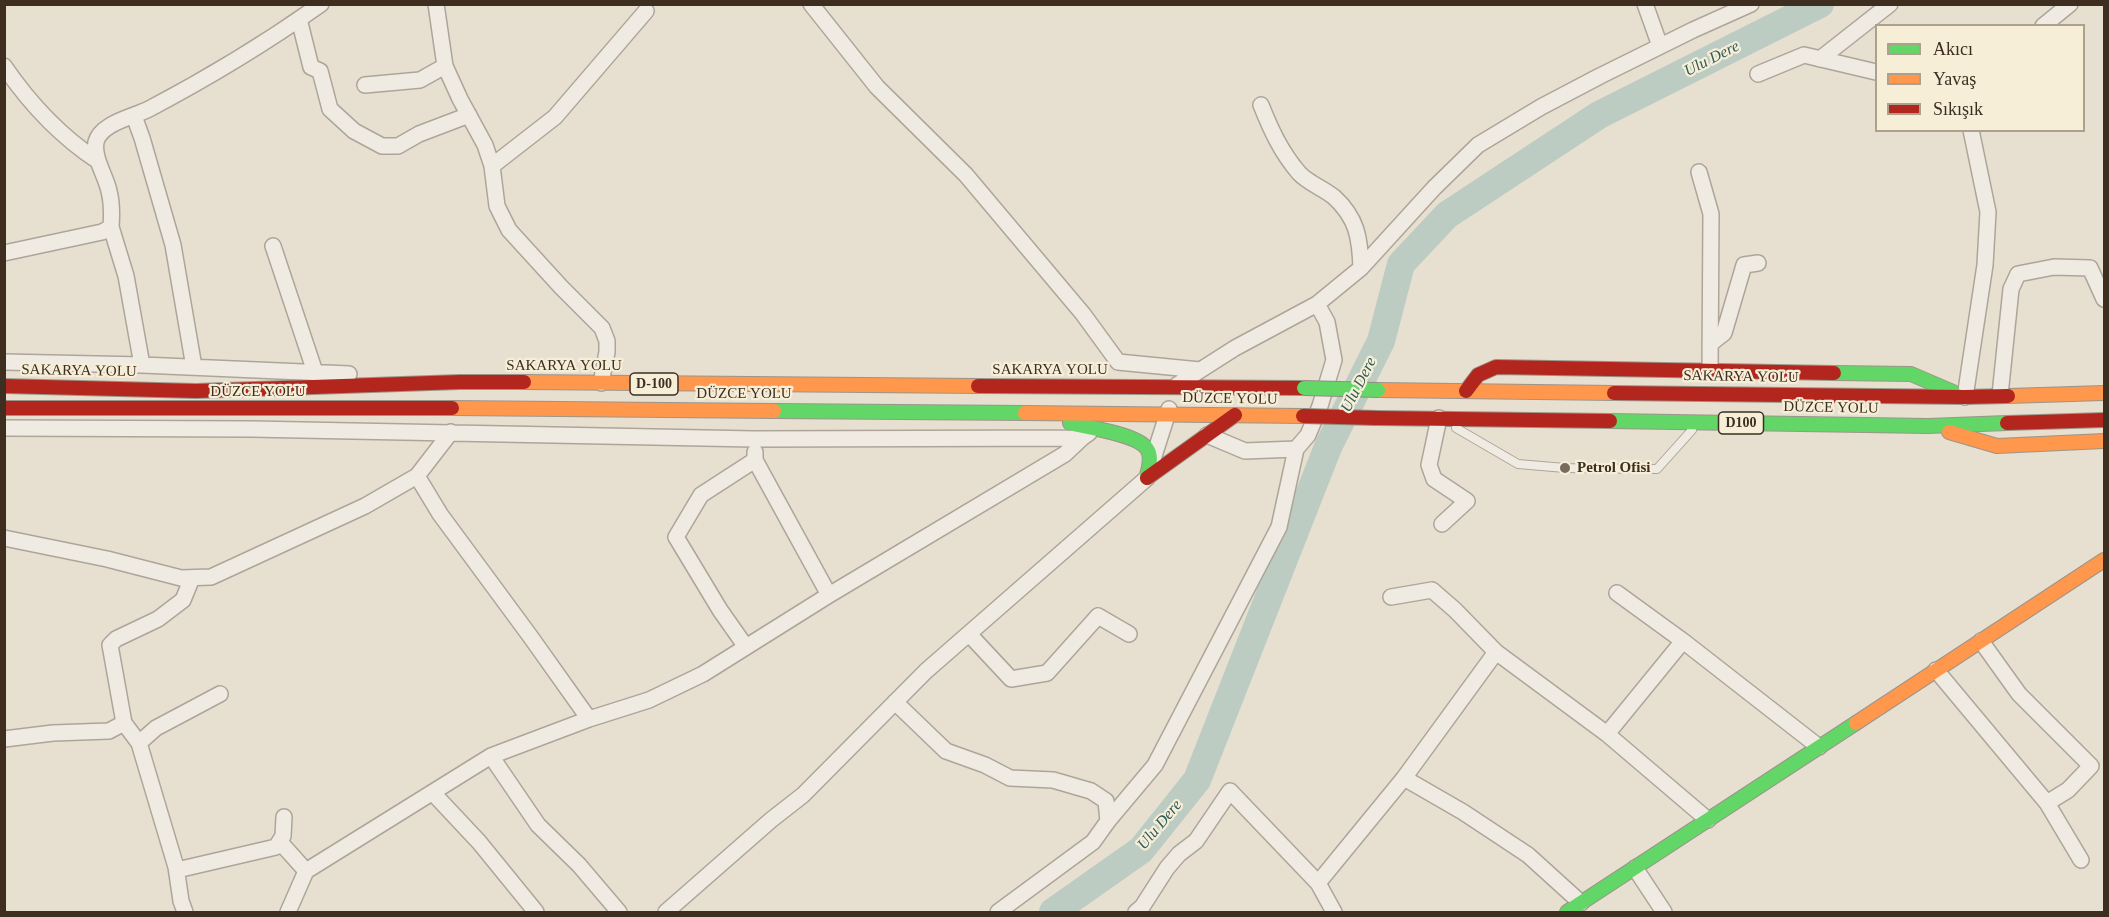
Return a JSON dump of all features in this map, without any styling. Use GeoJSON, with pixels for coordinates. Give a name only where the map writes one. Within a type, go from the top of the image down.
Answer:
{"type":"FeatureCollection","features":[{"type":"Feature","properties":{"kind":"main road"},"geometry":{"type":"LineString","coordinates":[[1466,391],[1479,373],[1496,367],[1911,374],[1965,397]]}},
{"type":"Feature","properties":{"kind":"main road","name":"SAKARYA YOLU"},"geometry":{"type":"LineString","coordinates":[[4,386],[196,391],[460,382],[1304,388],[1965,397],[2104,393]]}},
{"type":"Feature","properties":{"kind":"main road","name":"DÜZCE YOLU"},"geometry":{"type":"LineString","coordinates":[[4,408],[1033,412],[1928,426],[2104,420]]}},
{"type":"Feature","properties":{"kind":"main road"},"geometry":{"type":"LineString","coordinates":[[1033,412],[1087,434],[1131,439],[1143,444],[1150,455],[1147,478]]}},
{"type":"Feature","properties":{"kind":"main road"},"geometry":{"type":"LineString","coordinates":[[1147,478],[1235,416]]}},
{"type":"Feature","properties":{"kind":"main road"},"geometry":{"type":"LineString","coordinates":[[1928,426],[1997,446],[2104,441]]}},
{"type":"Feature","properties":{"kind":"main road"},"geometry":{"type":"LineString","coordinates":[[1567,912],[2104,560]]}},
{"type":"Feature","properties":{"kind":"street"},"geometry":{"type":"LineString","coordinates":[[142,365],[126,276],[111,227],[112,205],[109,188],[98,161],[96,143],[104,129],[196,84],[300,20],[321,4]]}},
{"type":"Feature","properties":{"kind":"street"},"geometry":{"type":"LineString","coordinates":[[436,4],[445,66],[485,145],[492,166],[498,206],[509,230],[602,328],[607,341],[607,352],[601,383]]}},
{"type":"Feature","properties":{"kind":"street"},"geometry":{"type":"LineString","coordinates":[[811,4],[877,87],[966,175],[1083,314],[1118,362],[1200,370]]}},
{"type":"Feature","properties":{"kind":"street"},"geometry":{"type":"LineString","coordinates":[[1645,4],[1660,46]]}},
{"type":"Feature","properties":{"kind":"street"},"geometry":{"type":"LineString","coordinates":[[666,912],[803,795],[926,671],[1147,478],[1168,415],[1173,387],[1235,348],[1317,304],[1360,268],[1478,144],[1541,107],[1660,46],[1751,4]]}},
{"type":"Feature","properties":{"kind":"street"},"geometry":{"type":"LineString","coordinates":[[1820,59],[1890,4]]}},
{"type":"Feature","properties":{"kind":"street"},"geometry":{"type":"LineString","coordinates":[[2045,24],[2070,4]]}},
{"type":"Feature","properties":{"kind":"street"},"geometry":{"type":"LineString","coordinates":[[492,166],[555,117],[646,7]]}},
{"type":"Feature","properties":{"kind":"street"},"geometry":{"type":"LineString","coordinates":[[300,20],[311,67],[321,71],[330,109],[354,131],[382,146],[398,146],[419,134],[469,115]]}},
{"type":"Feature","properties":{"kind":"street"},"geometry":{"type":"LineString","coordinates":[[1758,74],[1804,55],[1875,72]]}},
{"type":"Feature","properties":{"kind":"street"},"geometry":{"type":"LineString","coordinates":[[4,66],[53,127],[98,161]]}},
{"type":"Feature","properties":{"kind":"street"},"geometry":{"type":"LineString","coordinates":[[364,85],[420,80],[445,66]]}},
{"type":"Feature","properties":{"kind":"street"},"geometry":{"type":"LineString","coordinates":[[1261,105],[1278,145],[1301,175],[1334,197],[1352,219],[1360,240],[1360,268]]}},
{"type":"Feature","properties":{"kind":"street"},"geometry":{"type":"LineString","coordinates":[[134,116],[173,245],[194,367]]}},
{"type":"Feature","properties":{"kind":"street"},"geometry":{"type":"LineString","coordinates":[[1965,397],[1985,264],[1988,212],[1971,132]]}},
{"type":"Feature","properties":{"kind":"street"},"geometry":{"type":"LineString","coordinates":[[1699,172],[1711,214],[1710,370]]}},
{"type":"Feature","properties":{"kind":"street"},"geometry":{"type":"LineString","coordinates":[[4,253],[102,232],[111,227]]}},
{"type":"Feature","properties":{"kind":"street"},"geometry":{"type":"LineString","coordinates":[[273,246],[315,372]]}},
{"type":"Feature","properties":{"kind":"street"},"geometry":{"type":"LineString","coordinates":[[1710,344],[1724,333],[1744,265],[1758,263]]}},
{"type":"Feature","properties":{"kind":"street"},"geometry":{"type":"LineString","coordinates":[[2000,395],[2011,289],[2018,274],[2054,267],[2090,268],[2104,299]]}},
{"type":"Feature","properties":{"kind":"street"},"geometry":{"type":"LineString","coordinates":[[998,912],[1093,842],[1155,765],[1279,527],[1296,449],[1308,435],[1320,406],[1334,360],[1327,322],[1317,304]]}},
{"type":"Feature","properties":{"kind":"street"},"geometry":{"type":"LineString","coordinates":[[4,362],[315,372],[460,382]]}},
{"type":"Feature","properties":{"kind":"street"},"geometry":{"type":"LineString","coordinates":[[288,912],[306,871],[491,756],[590,719],[649,700],[703,674],[829,595],[1065,454],[1112,414]]}},
{"type":"Feature","properties":{"kind":"street"},"geometry":{"type":"LineString","coordinates":[[1439,418],[1428,465],[1434,479],[1467,501],[1443,524]]}},
{"type":"Feature","properties":{"kind":"street"},"geometry":{"type":"LineString","coordinates":[[4,428],[451,432],[754,439],[1087,434]]}},
{"type":"Feature","properties":{"kind":"street"},"geometry":{"type":"LineString","coordinates":[[4,538],[107,559],[181,578],[211,577],[365,506],[417,476],[451,432]]}},
{"type":"Feature","properties":{"kind":"street"},"geometry":{"type":"LineString","coordinates":[[1207,435],[1245,451],[1296,449]]}},
{"type":"Feature","properties":{"kind":"street"},"geometry":{"type":"LineString","coordinates":[[754,439],[755,460],[829,595]]}},
{"type":"Feature","properties":{"kind":"street"},"geometry":{"type":"LineString","coordinates":[[746,647],[720,610],[676,537],[701,495],[755,460]]}},
{"type":"Feature","properties":{"kind":"street"},"geometry":{"type":"LineString","coordinates":[[417,476],[440,514],[590,719]]}},
{"type":"Feature","properties":{"kind":"street"},"geometry":{"type":"LineString","coordinates":[[185,912],[181,901],[177,870],[139,743],[124,723],[110,645],[116,639],[158,618],[183,600],[192,578]]}},
{"type":"Feature","properties":{"kind":"street"},"geometry":{"type":"LineString","coordinates":[[1391,597],[1432,590],[1496,652],[1607,734],[1708,820]]}},
{"type":"Feature","properties":{"kind":"street"},"geometry":{"type":"LineString","coordinates":[[1617,593],[1683,641],[1819,747]]}},
{"type":"Feature","properties":{"kind":"street"},"geometry":{"type":"LineString","coordinates":[[969,634],[1011,680],[1047,674],[1098,616],[1129,634]]}},
{"type":"Feature","properties":{"kind":"street"},"geometry":{"type":"LineString","coordinates":[[1607,734],[1683,641]]}},
{"type":"Feature","properties":{"kind":"street"},"geometry":{"type":"LineString","coordinates":[[1981,641],[2019,694],[2091,766],[2068,790],[2047,803]]}},
{"type":"Feature","properties":{"kind":"street"},"geometry":{"type":"LineString","coordinates":[[1318,883],[1404,778],[1496,652]]}},
{"type":"Feature","properties":{"kind":"street"},"geometry":{"type":"LineString","coordinates":[[1936,670],[2047,803],[2081,860]]}},
{"type":"Feature","properties":{"kind":"street"},"geometry":{"type":"LineString","coordinates":[[139,743],[156,728],[220,694]]}},
{"type":"Feature","properties":{"kind":"street"},"geometry":{"type":"LineString","coordinates":[[896,702],[946,751],[985,765],[1010,778],[1053,780],[1091,791],[1106,801],[1108,821]]}},
{"type":"Feature","properties":{"kind":"street"},"geometry":{"type":"LineString","coordinates":[[4,740],[53,733],[110,731],[124,723]]}},
{"type":"Feature","properties":{"kind":"street"},"geometry":{"type":"LineString","coordinates":[[491,756],[538,825],[579,865],[619,912]]}},
{"type":"Feature","properties":{"kind":"street"},"geometry":{"type":"LineString","coordinates":[[1404,778],[1463,812],[1528,855],[1581,903]]}},
{"type":"Feature","properties":{"kind":"street"},"geometry":{"type":"LineString","coordinates":[[1136,912],[1142,907],[1179,854],[1196,841],[1230,791],[1318,883],[1334,912]]}},
{"type":"Feature","properties":{"kind":"street"},"geometry":{"type":"LineString","coordinates":[[433,793],[479,842],[536,912]]}},
{"type":"Feature","properties":{"kind":"street"},"geometry":{"type":"LineString","coordinates":[[177,870],[276,847],[283,836],[284,817]]}},
{"type":"Feature","properties":{"kind":"street"},"geometry":{"type":"LineString","coordinates":[[280,842],[306,871]]}},
{"type":"Feature","properties":{"kind":"street"},"geometry":{"type":"LineString","coordinates":[[1635,868],[1664,912]]}},
{"type":"Feature","properties":{"kind":"lane"},"geometry":{"type":"LineString","coordinates":[[1439,418],[1518,464],[1565,468],[1657,470],[1700,422]]}},
{"type":"Feature","properties":{"kind":"waterway","name":"Ulu Dere"},"geometry":{"type":"LineString","coordinates":[[1053,912],[1141,850],[1197,780],[1328,447],[1381,341],[1401,264],[1447,215],[1599,115],[1820,4]]}},
{"type":"Feature","properties":{"kind":"traffic: fast"},"geometry":{"type":"LineString","coordinates":[[1834,373],[1911,374],[1953,392]]}},
{"type":"Feature","properties":{"kind":"traffic: fast"},"geometry":{"type":"LineString","coordinates":[[1304,388],[1378,390]]}},
{"type":"Feature","properties":{"kind":"traffic: fast"},"geometry":{"type":"LineString","coordinates":[[774,411],[1025,413]]}},
{"type":"Feature","properties":{"kind":"traffic: fast"},"geometry":{"type":"LineString","coordinates":[[1610,421],[1928,426],[2007,423]]}},
{"type":"Feature","properties":{"kind":"traffic: fast"},"geometry":{"type":"LineString","coordinates":[[1070,423],[1112,432],[1142,444],[1150,456],[1147,478]]}},
{"type":"Feature","properties":{"kind":"traffic: fast"},"geometry":{"type":"LineString","coordinates":[[1567,912],[1856,723]]}},
{"type":"Feature","properties":{"kind":"traffic: slow"},"geometry":{"type":"LineString","coordinates":[[524,382],[978,386]]}},
{"type":"Feature","properties":{"kind":"traffic: slow"},"geometry":{"type":"LineString","coordinates":[[1378,390],[1614,393]]}},
{"type":"Feature","properties":{"kind":"traffic: slow"},"geometry":{"type":"LineString","coordinates":[[2008,396],[2104,393]]}},
{"type":"Feature","properties":{"kind":"traffic: slow"},"geometry":{"type":"LineString","coordinates":[[452,408],[774,411]]}},
{"type":"Feature","properties":{"kind":"traffic: slow"},"geometry":{"type":"LineString","coordinates":[[1025,413],[1303,416]]}},
{"type":"Feature","properties":{"kind":"traffic: slow"},"geometry":{"type":"LineString","coordinates":[[1949,432],[1997,446],[2104,441]]}},
{"type":"Feature","properties":{"kind":"traffic: slow"},"geometry":{"type":"LineString","coordinates":[[1856,723],[2104,560]]}},
{"type":"Feature","properties":{"kind":"traffic: jam"},"geometry":{"type":"LineString","coordinates":[[1466,391],[1478,375],[1496,367],[1834,373]]}},
{"type":"Feature","properties":{"kind":"traffic: jam"},"geometry":{"type":"LineString","coordinates":[[4,386],[196,391],[524,382]]}},
{"type":"Feature","properties":{"kind":"traffic: jam"},"geometry":{"type":"LineString","coordinates":[[978,386],[1304,388]]}},
{"type":"Feature","properties":{"kind":"traffic: jam"},"geometry":{"type":"LineString","coordinates":[[1614,393],[2008,396]]}},
{"type":"Feature","properties":{"kind":"traffic: jam"},"geometry":{"type":"LineString","coordinates":[[4,408],[452,408]]}},
{"type":"Feature","properties":{"kind":"traffic: jam"},"geometry":{"type":"LineString","coordinates":[[1147,478],[1235,415]]}},
{"type":"Feature","properties":{"kind":"traffic: jam"},"geometry":{"type":"LineString","coordinates":[[1303,416],[1377,418]]}},
{"type":"Feature","properties":{"kind":"traffic: jam"},"geometry":{"type":"LineString","coordinates":[[1377,418],[1610,421]]}},
{"type":"Feature","properties":{"kind":"traffic: jam"},"geometry":{"type":"LineString","coordinates":[[2007,423],[2104,420]]}},
{"type":"Feature","properties":{"kind":"place","name":"Petrol Ofisi"},"geometry":{"type":"Point","coordinates":[1565,468]}}]}
